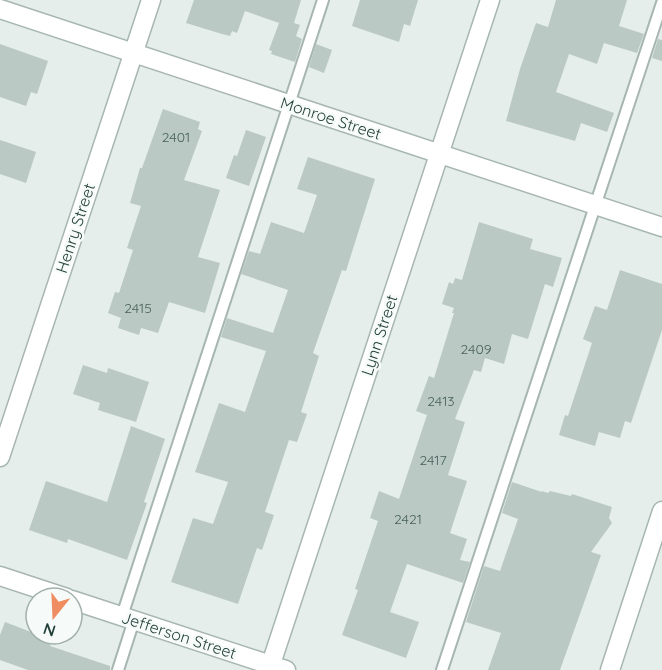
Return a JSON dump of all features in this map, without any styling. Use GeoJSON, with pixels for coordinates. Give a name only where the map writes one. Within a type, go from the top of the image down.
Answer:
{"type":"FeatureCollection","features":[{"type":"Feature","properties":{"kind":"street","name":"Henry Street"},"geometry":{"type":"LineString","coordinates":[[0,457],[151,0]]}},
{"type":"Feature","properties":{"kind":"street","name":"Lynn Street"},"geometry":{"type":"LineString","coordinates":[[275,668],[490,0]]}},
{"type":"Feature","properties":{"kind":"street","name":"Monroe Street"},"geometry":{"type":"LineString","coordinates":[[0,9],[662,226]]}},
{"type":"Feature","properties":{"kind":"street"},"geometry":{"type":"LineString","coordinates":[[610,670],[662,511]]}},
{"type":"Feature","properties":{"kind":"street"},"geometry":{"type":"LineString","coordinates":[[0,576],[30,586]]}},
{"type":"Feature","properties":{"kind":"street","name":"Jefferson Street"},"geometry":{"type":"LineString","coordinates":[[84,604],[275,668]]}},
{"type":"Feature","properties":{"kind":"lane"},"geometry":{"type":"LineString","coordinates":[[118,670],[128,618],[323,0]]}},
{"type":"Feature","properties":{"kind":"lane"},"geometry":{"type":"LineString","coordinates":[[442,670],[662,3]]}},
{"type":"Feature","properties":{"kind":"building"},"geometry":{"type":"Polygon","coordinates":[[[194,0],[301,0],[294,23],[300,25],[296,36],[302,39],[295,62],[271,54],[272,51],[269,50],[279,23],[245,11],[237,33],[232,31],[230,36],[222,34],[186,23],[194,0]]]}},
{"type":"Feature","properties":{"kind":"building"},"geometry":{"type":"Polygon","coordinates":[[[360,0],[418,0],[410,26],[404,24],[399,42],[352,26],[360,0]]]}},
{"type":"Feature","properties":{"kind":"building"},"geometry":{"type":"Polygon","coordinates":[[[556,0],[627,0],[619,26],[644,34],[637,53],[604,43],[597,64],[569,54],[556,92],[614,113],[607,132],[581,123],[575,141],[506,121],[520,69],[536,23],[548,27],[556,0]]]}},
{"type":"Feature","properties":{"kind":"building"},"geometry":{"type":"Polygon","coordinates":[[[658,39],[662,40],[662,61],[652,58],[658,39]]]}},
{"type":"Feature","properties":{"kind":"building"},"geometry":{"type":"Polygon","coordinates":[[[0,44],[48,61],[37,94],[31,92],[26,106],[0,97],[0,44]]]}},
{"type":"Feature","properties":{"kind":"building"},"geometry":{"type":"Polygon","coordinates":[[[316,44],[332,50],[324,73],[309,67],[316,44]]]}},
{"type":"Feature","properties":{"kind":"building"},"geometry":{"type":"Polygon","coordinates":[[[163,109],[200,122],[198,129],[202,131],[184,180],[220,190],[198,257],[220,263],[205,313],[169,302],[158,333],[141,328],[139,335],[118,328],[121,318],[108,313],[115,292],[119,293],[133,250],[127,248],[141,206],[130,203],[140,168],[142,168],[163,109]]]}},
{"type":"Feature","properties":{"kind":"building"},"geometry":{"type":"Polygon","coordinates":[[[246,130],[266,137],[249,186],[226,178],[246,130]]]}},
{"type":"Feature","properties":{"kind":"building"},"geometry":{"type":"Polygon","coordinates":[[[0,140],[36,152],[26,183],[0,174],[0,140]]]}},
{"type":"Feature","properties":{"kind":"building"},"geometry":{"type":"Polygon","coordinates":[[[308,157],[375,179],[346,271],[342,270],[313,353],[319,356],[301,412],[307,414],[297,442],[289,440],[265,512],[274,515],[262,550],[257,548],[238,604],[171,582],[193,518],[213,524],[228,482],[195,472],[219,403],[245,412],[266,351],[221,337],[227,318],[273,333],[288,290],[241,274],[249,251],[260,254],[271,222],[304,233],[317,195],[297,189],[308,157]]]}},
{"type":"Feature","properties":{"kind":"building"},"geometry":{"type":"Polygon","coordinates":[[[479,222],[533,239],[530,249],[562,258],[553,287],[545,284],[528,339],[512,334],[504,364],[485,358],[481,372],[474,370],[455,419],[465,422],[448,475],[467,481],[450,533],[467,539],[460,560],[470,562],[463,583],[407,564],[390,612],[419,622],[406,658],[342,635],[378,521],[370,518],[379,491],[399,499],[427,415],[416,411],[429,376],[434,378],[454,313],[452,313],[454,308],[442,304],[449,282],[453,284],[455,278],[462,280],[479,222]]]}},
{"type":"Feature","properties":{"kind":"building"},"geometry":{"type":"Polygon","coordinates":[[[620,270],[662,284],[662,330],[631,423],[625,421],[620,438],[599,432],[595,446],[559,435],[565,415],[568,416],[592,343],[583,339],[595,306],[607,310],[620,270]]]}},
{"type":"Feature","properties":{"kind":"building"},"geometry":{"type":"Polygon","coordinates":[[[83,365],[107,373],[108,368],[149,382],[136,422],[98,410],[100,403],[73,394],[83,365]]]}},
{"type":"Feature","properties":{"kind":"building"},"geometry":{"type":"Polygon","coordinates":[[[131,426],[165,439],[144,502],[147,503],[127,560],[68,539],[67,543],[29,530],[46,481],[107,502],[131,426]]]}},
{"type":"Feature","properties":{"kind":"building"},"geometry":{"type":"Polygon","coordinates":[[[512,482],[542,492],[550,491],[571,496],[572,494],[612,507],[609,518],[612,523],[591,552],[601,555],[560,670],[488,670],[501,633],[466,622],[484,566],[500,571],[518,519],[502,513],[512,482]]]}},
{"type":"Feature","properties":{"kind":"building"},"geometry":{"type":"Polygon","coordinates":[[[5,622],[24,629],[24,646],[50,646],[110,666],[110,670],[28,670],[0,660],[0,635],[5,622]]]}}]}
